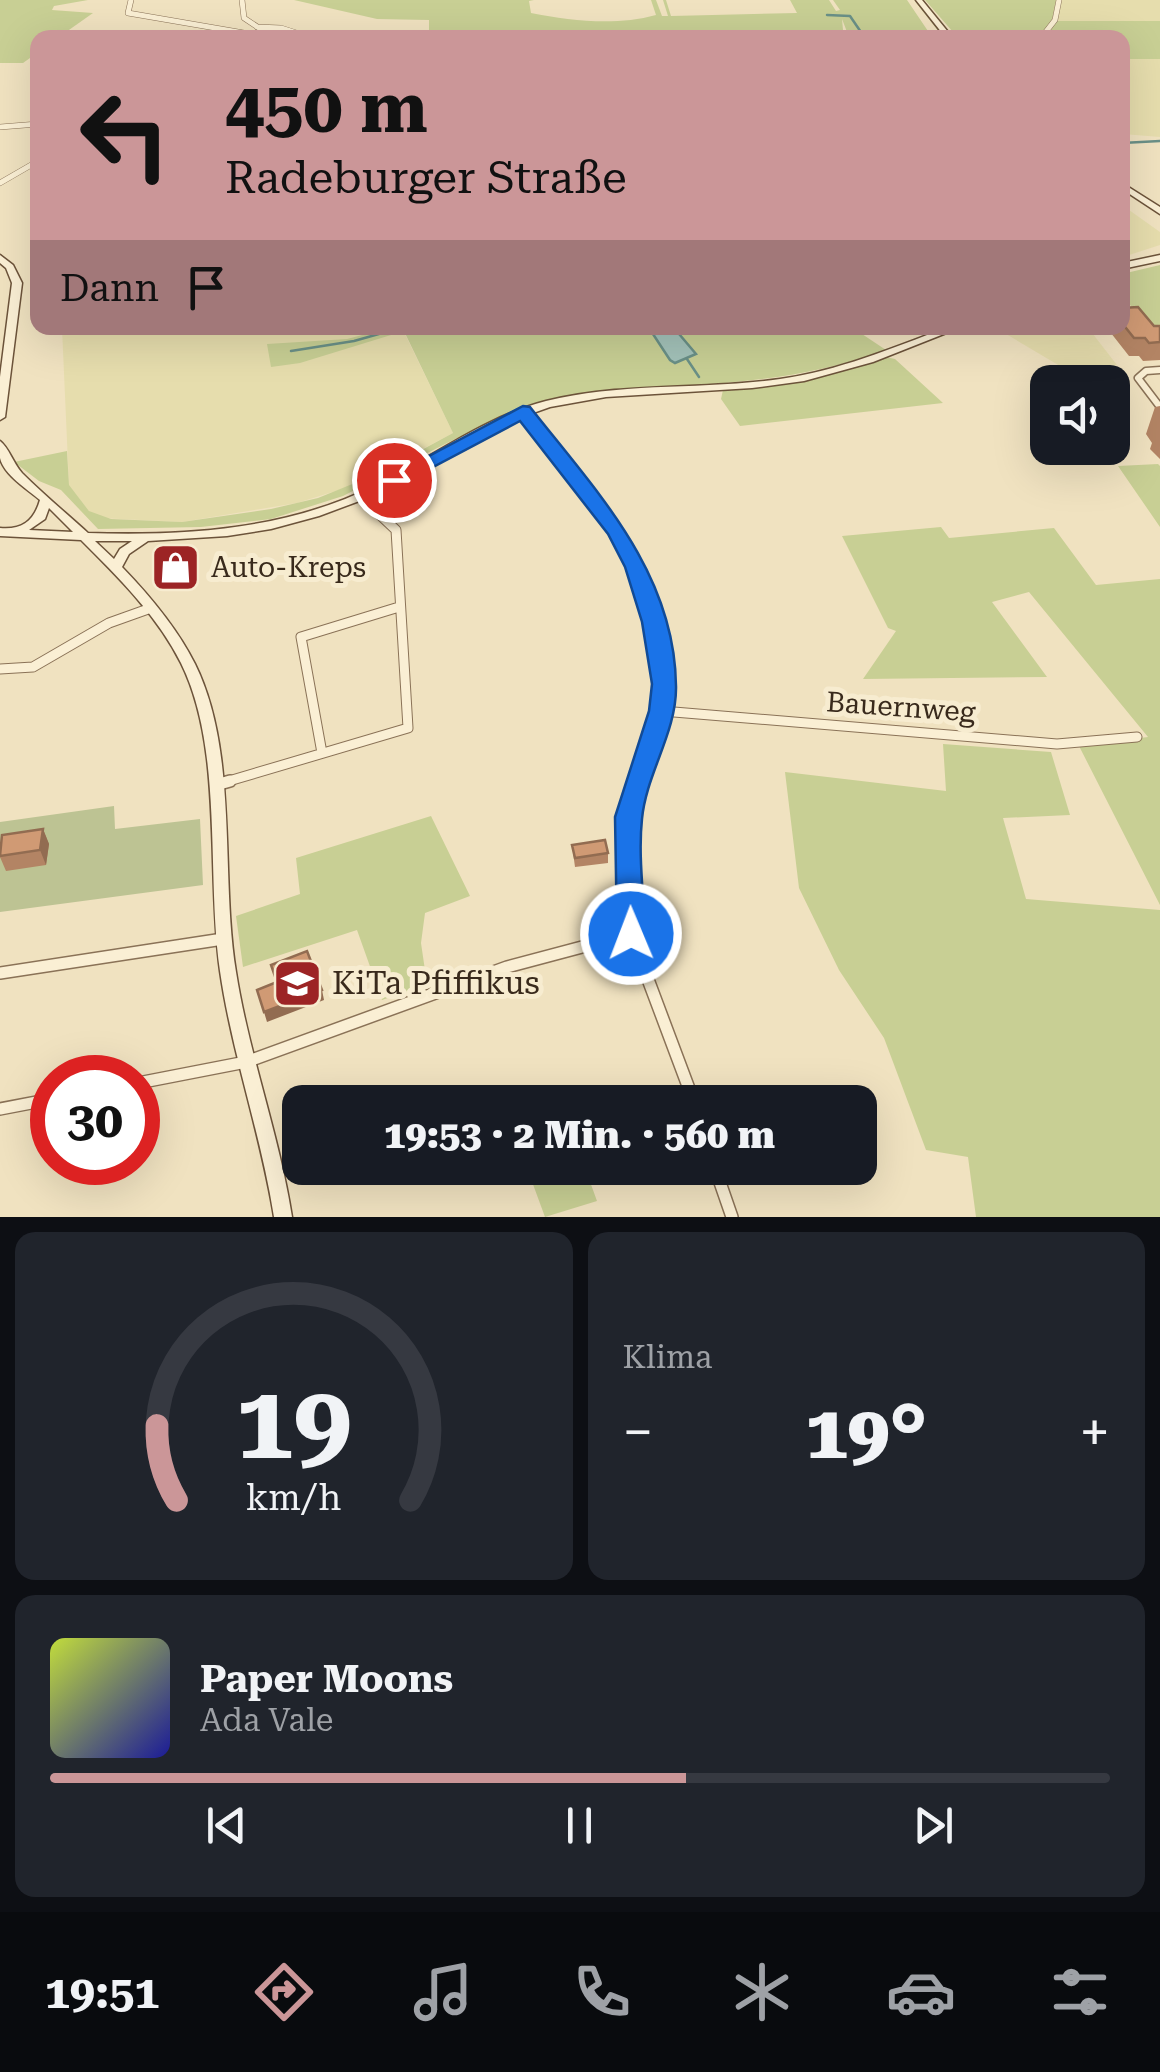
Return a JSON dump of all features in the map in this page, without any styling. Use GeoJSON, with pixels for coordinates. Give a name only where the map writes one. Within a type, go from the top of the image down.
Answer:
{"type":"FeatureCollection","features":[{"type":"Feature","properties":{"kind":"main road"},"geometry":{"type":"LineString","coordinates":[[911,0],[934,30]]}},
{"type":"Feature","properties":{"kind":"main road"},"geometry":{"type":"LineString","coordinates":[[919,0],[943,30]]}},
{"type":"Feature","properties":{"kind":"main road"},"geometry":{"type":"LineString","coordinates":[[1130,186],[1160,203]]}},
{"type":"Feature","properties":{"kind":"main road"},"geometry":{"type":"LineString","coordinates":[[1130,187],[1160,211]]}},
{"type":"Feature","properties":{"kind":"main road"},"geometry":{"type":"LineString","coordinates":[[0,258],[15,274],[17,283],[0,417]]}},
{"type":"Feature","properties":{"kind":"main road"},"geometry":{"type":"LineString","coordinates":[[1130,264],[1160,258]]}},
{"type":"Feature","properties":{"kind":"main road"},"geometry":{"type":"LineString","coordinates":[[0,532],[145,538],[273,525],[360,496],[523,412],[599,394],[748,386],[814,376],[934,335]]}},
{"type":"Feature","properties":{"kind":"main road"},"geometry":{"type":"LineString","coordinates":[[0,444],[14,472],[46,499],[151,608],[179,646],[197,684],[209,735],[223,939],[246,1062],[284,1217]]}},
{"type":"Feature","properties":{"kind":"main road"},"geometry":{"type":"LineString","coordinates":[[17,533],[36,522],[46,499]]}},
{"type":"Feature","properties":{"kind":"main road"},"geometry":{"type":"LineString","coordinates":[[115,569],[124,552],[145,538]]}},
{"type":"Feature","properties":{"kind":"street"},"geometry":{"type":"LineString","coordinates":[[131,0],[128,12],[226,30]]}},
{"type":"Feature","properties":{"kind":"street"},"geometry":{"type":"LineString","coordinates":[[242,0],[242,14],[262,30]]}},
{"type":"Feature","properties":{"kind":"street"},"geometry":{"type":"LineString","coordinates":[[1047,30],[1059,0]]}},
{"type":"Feature","properties":{"kind":"street"},"geometry":{"type":"LineString","coordinates":[[233,30],[248,21]]}},
{"type":"Feature","properties":{"kind":"street"},"geometry":{"type":"LineString","coordinates":[[258,27],[287,30]]}},
{"type":"Feature","properties":{"kind":"street"},"geometry":{"type":"LineString","coordinates":[[0,128],[30,125]]}},
{"type":"Feature","properties":{"kind":"street"},"geometry":{"type":"LineString","coordinates":[[0,183],[30,166]]}},
{"type":"Feature","properties":{"kind":"street"},"geometry":{"type":"LineString","coordinates":[[1160,370],[1146,371],[1138,378],[1160,407]]}},
{"type":"Feature","properties":{"kind":"street"},"geometry":{"type":"LineString","coordinates":[[523,412],[617,532],[636,567],[655,628],[664,684],[662,711],[628,817],[631,934],[688,1085]]}},
{"type":"Feature","properties":{"kind":"street"},"geometry":{"type":"LineString","coordinates":[[214,786],[408,728],[396,530],[360,496]]}},
{"type":"Feature","properties":{"kind":"street"},"geometry":{"type":"LineString","coordinates":[[0,669],[33,666],[108,623],[151,608]]}},
{"type":"Feature","properties":{"kind":"street"},"geometry":{"type":"LineString","coordinates":[[322,753],[301,637],[399,608]]}},
{"type":"Feature","properties":{"kind":"street","name":"Bauernweg"},"geometry":{"type":"LineString","coordinates":[[662,711],[1057,744],[1137,736]]}},
{"type":"Feature","properties":{"kind":"street"},"geometry":{"type":"LineString","coordinates":[[160,1079],[246,1062],[507,966],[631,934]]}},
{"type":"Feature","properties":{"kind":"street"},"geometry":{"type":"LineString","coordinates":[[0,973],[223,939]]}},
{"type":"Feature","properties":{"kind":"street"},"geometry":{"type":"LineString","coordinates":[[0,1109],[30,1103]]}},
{"type":"Feature","properties":{"kind":"street"},"geometry":{"type":"LineString","coordinates":[[722,1185],[732,1217]]}},
{"type":"Feature","properties":{"kind":"shaded area"},"geometry":{"type":"Polygon","coordinates":[[[1060,0],[1160,0],[1160,21],[1057,21],[1060,0]]]}},
{"type":"Feature","properties":{"kind":"shaded area"},"geometry":{"type":"Polygon","coordinates":[[[1130,59],[1160,59],[1160,137],[1130,135],[1130,59]]]}},
{"type":"Feature","properties":{"kind":"shaded area"},"geometry":{"type":"Polygon","coordinates":[[[1130,211],[1160,232],[1160,245],[1130,255],[1130,211]]]}},
{"type":"Feature","properties":{"kind":"shaded area"},"geometry":{"type":"Polygon","coordinates":[[[62,335],[405,335],[453,433],[352,486],[297,503],[182,522],[99,518],[69,486],[62,335]]]}},
{"type":"Feature","properties":{"kind":"shaded area"},"geometry":{"type":"Polygon","coordinates":[[[1008,335],[1094,335],[1117,365],[1058,365],[1008,335]]]}},
{"type":"Feature","properties":{"kind":"green space"},"geometry":{"type":"Polygon","coordinates":[[[0,0],[88,0],[54,6],[52,10],[93,13],[69,30],[30,30],[30,58],[23,63],[0,63],[0,0]]]}},
{"type":"Feature","properties":{"kind":"green space"},"geometry":{"type":"Polygon","coordinates":[[[294,0],[534,0],[529,1],[531,13],[610,21],[656,15],[651,0],[656,0],[662,16],[668,16],[666,0],[671,16],[797,13],[790,0],[829,0],[836,11],[840,10],[833,0],[907,0],[927,30],[846,30],[842,19],[843,30],[429,30],[429,20],[377,19],[294,0]]]}},
{"type":"Feature","properties":{"kind":"green space"},"geometry":{"type":"Polygon","coordinates":[[[925,0],[1056,0],[1052,21],[1045,30],[951,30],[925,0]]]}},
{"type":"Feature","properties":{"kind":"green space"},"geometry":{"type":"Polygon","coordinates":[[[1057,21],[1160,21],[1160,59],[1130,59],[1130,30],[1050,30],[1057,21]]]}},
{"type":"Feature","properties":{"kind":"green space"},"geometry":{"type":"Polygon","coordinates":[[[1160,265],[1160,343],[1130,305],[1130,272],[1160,265]]]}},
{"type":"Feature","properties":{"kind":"green space"},"geometry":{"type":"Polygon","coordinates":[[[391,335],[300,363],[271,367],[267,344],[391,335]]]}},
{"type":"Feature","properties":{"kind":"green space"},"geometry":{"type":"Polygon","coordinates":[[[406,335],[864,335],[886,350],[812,371],[774,377],[583,393],[550,401],[457,438],[343,496],[271,519],[201,527],[98,529],[61,490],[39,481],[14,462],[67,451],[69,485],[89,511],[111,519],[182,522],[318,498],[377,474],[453,433],[406,335]]]}},
{"type":"Feature","properties":{"kind":"green space"},"geometry":{"type":"Polygon","coordinates":[[[886,357],[895,359],[943,403],[740,426],[721,399],[723,390],[816,378],[886,357]]]}},
{"type":"Feature","properties":{"kind":"green space"},"geometry":{"type":"Polygon","coordinates":[[[1118,466],[1160,466],[1160,527],[1118,466]]]}},
{"type":"Feature","properties":{"kind":"green space"},"geometry":{"type":"Polygon","coordinates":[[[941,527],[949,538],[1054,528],[1096,585],[1160,579],[1160,905],[1079,746],[1148,737],[1029,592],[992,602],[1047,677],[863,679],[896,631],[888,628],[842,536],[941,527]]]}},
{"type":"Feature","properties":{"kind":"green space"},"geometry":{"type":"Polygon","coordinates":[[[943,744],[1051,752],[1070,815],[1003,818],[1026,899],[1160,910],[1160,1217],[976,1217],[968,1157],[926,1150],[884,1038],[839,970],[799,888],[785,772],[946,791],[943,744]]]}},
{"type":"Feature","properties":{"kind":"green space"},"geometry":{"type":"Polygon","coordinates":[[[114,806],[115,829],[200,819],[203,885],[0,912],[0,822],[114,806]]]}},
{"type":"Feature","properties":{"kind":"green space"},"geometry":{"type":"Polygon","coordinates":[[[431,816],[470,896],[425,913],[421,943],[427,984],[382,1000],[357,930],[243,967],[236,916],[300,894],[296,858],[431,816]]]}},
{"type":"Feature","properties":{"kind":"green space"},"geometry":{"type":"Polygon","coordinates":[[[533,1185],[591,1185],[597,1201],[545,1217],[533,1185]]]}},
{"type":"Feature","properties":{"kind":"water"},"geometry":{"type":"Polygon","coordinates":[[[654,335],[680,335],[696,354],[675,363],[654,335]]]}},
{"type":"Feature","properties":{"kind":"building"},"geometry":{"type":"Polygon","coordinates":[[[1138,307],[1154,326],[1160,326],[1160,342],[1134,338],[1130,333],[1130,308],[1138,307]]]}},
{"type":"Feature","properties":{"kind":"building"},"geometry":{"type":"Polygon","coordinates":[[[43,829],[40,850],[0,856],[2,835],[43,829]]]}},
{"type":"Feature","properties":{"kind":"building"},"geometry":{"type":"Polygon","coordinates":[[[605,840],[608,853],[575,858],[572,845],[605,840]]]}},
{"type":"Feature","properties":{"kind":"building","name":"KiTa Pfiffikus"},"geometry":{"type":"Polygon","coordinates":[[[307,951],[322,990],[264,1012],[257,990],[277,982],[271,965],[307,951]]]}},
{"type":"Feature","properties":{"kind":"waterway"},"geometry":{"type":"LineString","coordinates":[[827,15],[850,16],[860,30]]}},
{"type":"Feature","properties":{"kind":"waterway"},"geometry":{"type":"LineString","coordinates":[[1130,143],[1160,141]]}},
{"type":"Feature","properties":{"kind":"waterway"},"geometry":{"type":"LineString","coordinates":[[291,351],[375,335]]}},
{"type":"Feature","properties":{"kind":"waterway"},"geometry":{"type":"LineString","coordinates":[[687,359],[699,377]]}},
{"type":"Feature","properties":{"kind":"place","name":"Auto-Kreps"},"geometry":{"type":"Point","coordinates":[176,567]}},
{"type":"Feature","properties":{"kind":"place","name":"KiTa Pfiffikus"},"geometry":{"type":"Point","coordinates":[297,983]}},
{"type":"Feature","properties":{"kind":"route"},"geometry":{"type":"LineString","coordinates":[[394,480],[523,412],[617,532],[636,567],[654,622],[664,684],[662,711],[628,817],[631,934]]}}]}
